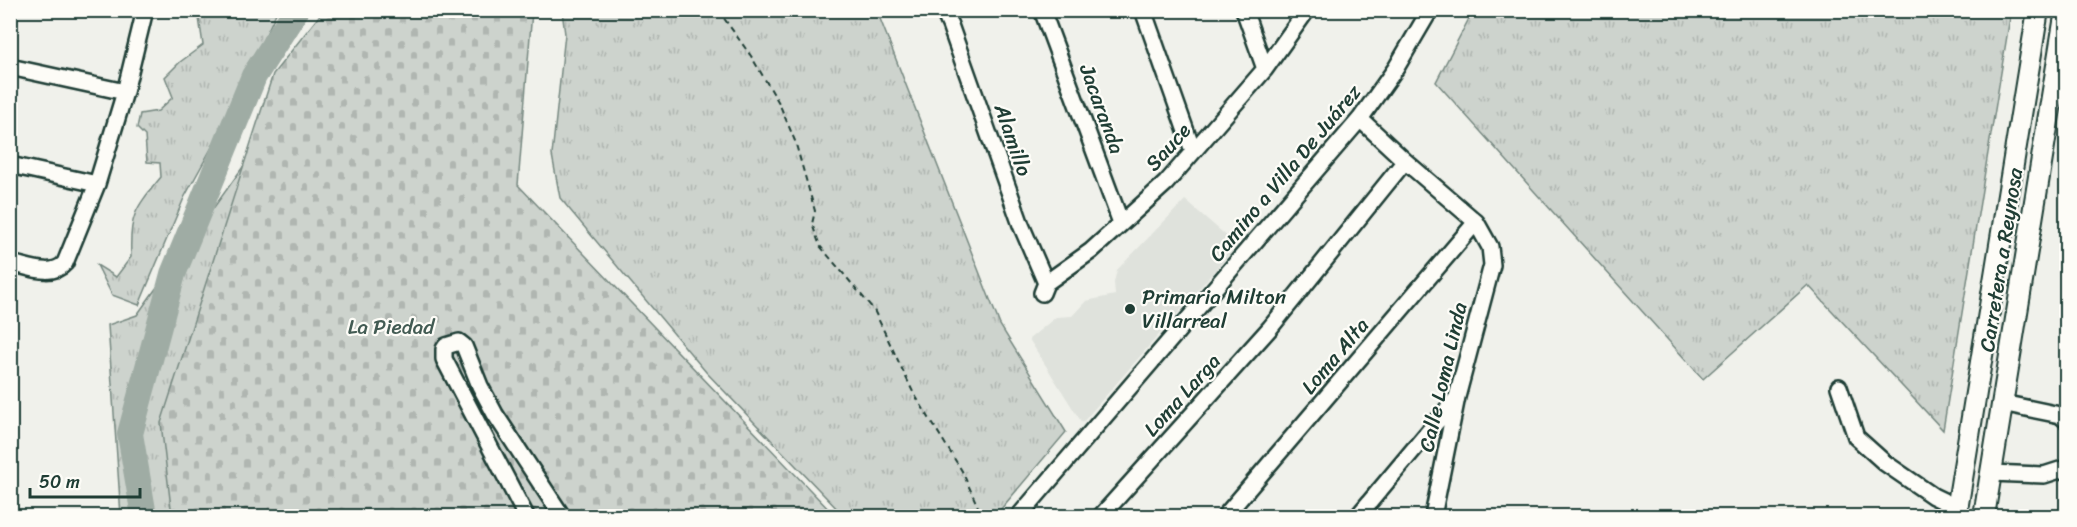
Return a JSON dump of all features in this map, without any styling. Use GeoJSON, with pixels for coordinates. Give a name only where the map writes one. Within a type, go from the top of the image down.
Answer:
{"type":"FeatureCollection","features":[{"type":"Feature","properties":{"kind":"main road","name":"Carretera a Reynosa"},"geometry":{"type":"LineString","coordinates":[[1957,512],[2038,10]]}},
{"type":"Feature","properties":{"kind":"main road","name":"Carretera a Reynosa"},"geometry":{"type":"LineString","coordinates":[[1984,516],[2066,10]]}},
{"type":"Feature","properties":{"kind":"street"},"geometry":{"type":"LineString","coordinates":[[10,263],[48,271],[62,267],[65,263],[96,184],[125,92],[145,10]]}},
{"type":"Feature","properties":{"kind":"street","name":"Alamillo"},"geometry":{"type":"LineString","coordinates":[[943,10],[1044,288]]}},
{"type":"Feature","properties":{"kind":"street","name":"Jacaranda"},"geometry":{"type":"LineString","coordinates":[[1042,10],[1121,223]]}},
{"type":"Feature","properties":{"kind":"street"},"geometry":{"type":"LineString","coordinates":[[1143,10],[1193,151]]}},
{"type":"Feature","properties":{"kind":"street"},"geometry":{"type":"LineString","coordinates":[[1244,10],[1265,69]]}},
{"type":"Feature","properties":{"kind":"street","name":"Sauce"},"geometry":{"type":"LineString","coordinates":[[1044,288],[1091,251],[1166,183],[1265,69],[1307,10]]}},
{"type":"Feature","properties":{"kind":"street","name":"Camino a Villa De Juárez"},"geometry":{"type":"LineString","coordinates":[[1019,516],[1360,119],[1396,68],[1430,10]]}},
{"type":"Feature","properties":{"kind":"street"},"geometry":{"type":"LineString","coordinates":[[10,67],[125,92]]}},
{"type":"Feature","properties":{"kind":"street"},"geometry":{"type":"LineString","coordinates":[[1360,119],[1476,222]]}},
{"type":"Feature","properties":{"kind":"street","name":"Loma Larga"},"geometry":{"type":"LineString","coordinates":[[1101,516],[1270,328],[1405,161]]}},
{"type":"Feature","properties":{"kind":"street"},"geometry":{"type":"LineString","coordinates":[[10,165],[96,184]]}},
{"type":"Feature","properties":{"kind":"street","name":"Calle Loma Linda"},"geometry":{"type":"LineString","coordinates":[[1433,516],[1457,397],[1492,266],[1490,247],[1476,222]]}},
{"type":"Feature","properties":{"kind":"street","name":"Loma Alta"},"geometry":{"type":"LineString","coordinates":[[1225,516],[1476,222]]}},
{"type":"Feature","properties":{"kind":"street"},"geometry":{"type":"LineString","coordinates":[[526,516],[444,359],[446,346],[459,342],[464,346],[480,386],[495,414],[562,516]]}},
{"type":"Feature","properties":{"kind":"street"},"geometry":{"type":"LineString","coordinates":[[1839,387],[1856,437],[1885,463],[1957,512]]}},
{"type":"Feature","properties":{"kind":"street"},"geometry":{"type":"LineString","coordinates":[[1358,516],[1457,397]]}},
{"type":"Feature","properties":{"kind":"street"},"geometry":{"type":"LineString","coordinates":[[2002,403],[2060,415],[2067,420]]}},
{"type":"Feature","properties":{"kind":"street"},"geometry":{"type":"LineString","coordinates":[[1991,473],[2044,475],[2067,468]]}},
{"type":"Feature","properties":{"kind":"path"},"geometry":{"type":"LineString","coordinates":[[718,10],[751,56],[779,104],[795,141],[815,212],[812,224],[820,246],[874,310],[913,392],[962,471],[982,516]]}},
{"type":"Feature","properties":{"kind":"shaded area","name":"Primaria Milton Villarreal"},"geometry":{"type":"Polygon","coordinates":[[[1185,200],[1237,245],[1082,423],[1029,339],[1056,317],[1072,316],[1086,301],[1115,295],[1114,282],[1117,270],[1185,200]]]}},
{"type":"Feature","properties":{"kind":"green space"},"geometry":{"type":"Polygon","coordinates":[[[198,11],[277,11],[218,136],[184,198],[139,305],[112,295],[97,265],[116,277],[131,257],[131,231],[136,213],[161,177],[160,163],[147,162],[145,136],[137,128],[140,114],[158,111],[173,97],[165,77],[180,62],[203,45],[198,11]]]}},
{"type":"Feature","properties":{"kind":"green space","name":"La Piedad"},"geometry":{"type":"Polygon","coordinates":[[[323,11],[532,11],[518,185],[835,516],[172,516],[161,423],[273,74],[323,11]]]}},
{"type":"Feature","properties":{"kind":"green space"},"geometry":{"type":"Polygon","coordinates":[[[562,11],[877,11],[1000,325],[1066,432],[995,516],[844,516],[706,372],[560,198],[552,155],[565,34],[562,11]]]}},
{"type":"Feature","properties":{"kind":"green space"},"geometry":{"type":"Polygon","coordinates":[[[1473,11],[2011,11],[1943,430],[1808,285],[1703,379],[1436,82],[1473,11]]]}},
{"type":"Feature","properties":{"kind":"green space"},"geometry":{"type":"Polygon","coordinates":[[[270,129],[187,516],[121,516],[108,325],[137,315],[270,129]]]}},
{"type":"Feature","properties":{"kind":"waterway"},"geometry":{"type":"LineString","coordinates":[[144,516],[130,434],[173,274],[254,76],[296,10]]}},
{"type":"Feature","properties":{"kind":"place","name":"Primaria Milton Villarreal"},"geometry":{"type":"Point","coordinates":[1130,309]}}]}
